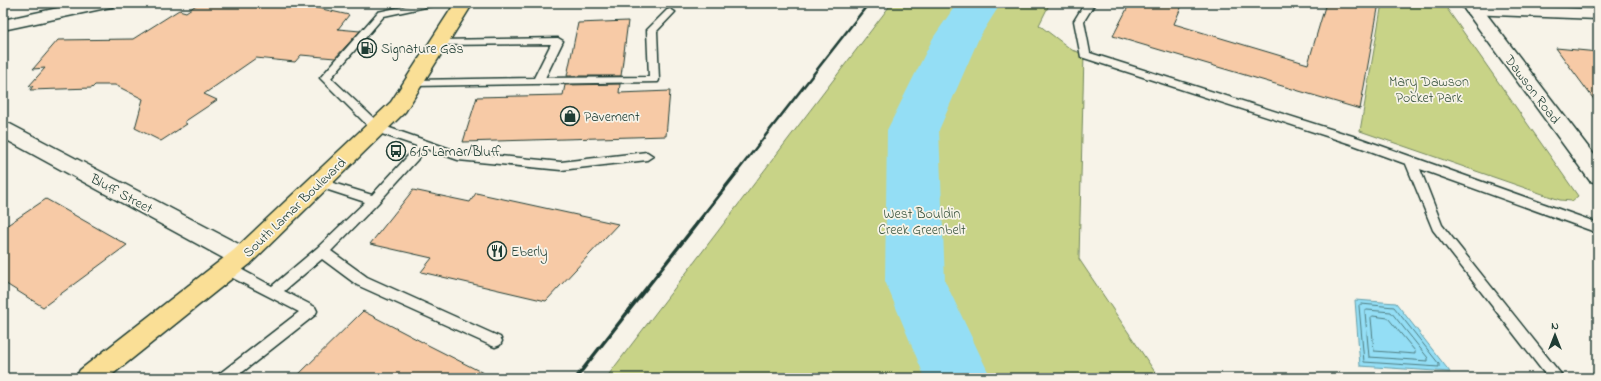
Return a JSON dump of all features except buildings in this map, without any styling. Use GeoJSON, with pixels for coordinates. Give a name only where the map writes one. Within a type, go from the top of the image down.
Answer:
{"type":"FeatureCollection","features":[{"type":"Feature","properties":{"kind":"main road","name":"South Lamar Boulevard"},"geometry":{"type":"LineString","coordinates":[[89,378],[235,263],[398,107],[464,3]]}},
{"type":"Feature","properties":{"kind":"street"},"geometry":{"type":"LineString","coordinates":[[3,25],[106,3]]}},
{"type":"Feature","properties":{"kind":"street"},"geometry":{"type":"LineString","coordinates":[[1471,6],[1598,14]]}},
{"type":"Feature","properties":{"kind":"street","name":"Dawson Road"},"geometry":{"type":"LineString","coordinates":[[1471,6],[1598,175]]}},
{"type":"Feature","properties":{"kind":"street","name":"Bluff Street"},"geometry":{"type":"LineString","coordinates":[[3,129],[235,263]]}},
{"type":"Feature","properties":{"kind":"lane"},"geometry":{"type":"LineString","coordinates":[[432,3],[381,14],[325,78],[377,128],[458,156],[561,166],[647,156]]}},
{"type":"Feature","properties":{"kind":"lane"},"geometry":{"type":"LineString","coordinates":[[1090,3],[1079,21],[1086,55],[1228,102],[1355,140],[1598,228]]}},
{"type":"Feature","properties":{"kind":"lane"},"geometry":{"type":"LineString","coordinates":[[414,83],[654,80],[652,30],[670,12]]}},
{"type":"Feature","properties":{"kind":"lane"},"geometry":{"type":"LineString","coordinates":[[439,43],[558,41],[538,81]]}},
{"type":"Feature","properties":{"kind":"lane"},"geometry":{"type":"LineString","coordinates":[[274,292],[322,252],[374,200],[424,145]]}},
{"type":"Feature","properties":{"kind":"lane"},"geometry":{"type":"LineString","coordinates":[[1411,161],[1437,227],[1557,378]]}},
{"type":"Feature","properties":{"kind":"lane"},"geometry":{"type":"LineString","coordinates":[[320,183],[374,200]]}},
{"type":"Feature","properties":{"kind":"lane"},"geometry":{"type":"LineString","coordinates":[[322,252],[362,282],[495,341]]}},
{"type":"Feature","properties":{"kind":"lane"},"geometry":{"type":"LineString","coordinates":[[224,378],[310,311],[274,292],[235,263]]}},
{"type":"Feature","properties":{"kind":"green space","name":"West Bouldin Creek Greenbelt"},"geometry":{"type":"Polygon","coordinates":[[[892,3],[1050,3],[1039,25],[1072,50],[1084,54],[1079,259],[1159,378],[606,378],[892,3]]]}},
{"type":"Feature","properties":{"kind":"green space","name":"Mary Dawson Pocket Park"},"geometry":{"type":"Polygon","coordinates":[[[1382,3],[1443,3],[1578,196],[1572,201],[1560,200],[1360,131],[1382,3]]]}},
{"type":"Feature","properties":{"kind":"water"},"geometry":{"type":"Polygon","coordinates":[[[969,3],[987,3],[955,56],[913,133],[942,53],[969,3]]]}},
{"type":"Feature","properties":{"kind":"water"},"geometry":{"type":"Polygon","coordinates":[[[1355,300],[1396,303],[1450,372],[1360,366],[1355,300]]]}},
{"type":"Feature","properties":{"kind":"waterway"},"geometry":{"type":"LineString","coordinates":[[958,378],[915,281],[913,130],[956,38],[979,3]]}},
{"type":"Feature","properties":{"kind":"railway"},"geometry":{"type":"LineString","coordinates":[[737,172],[869,3]]}},
{"type":"Feature","properties":{"kind":"railway"},"geometry":{"type":"LineString","coordinates":[[576,378],[738,171]]}},
{"type":"Feature","properties":{"kind":"place","name":"Signature Gas"},"geometry":{"type":"Point","coordinates":[367,48]}},
{"type":"Feature","properties":{"kind":"place","name":"Pavement"},"geometry":{"type":"Point","coordinates":[570,116]}},
{"type":"Feature","properties":{"kind":"place","name":"615 Lamar/Bluff"},"geometry":{"type":"Point","coordinates":[396,151]}},
{"type":"Feature","properties":{"kind":"place","name":"Eberly"},"geometry":{"type":"Point","coordinates":[497,251]}}]}
